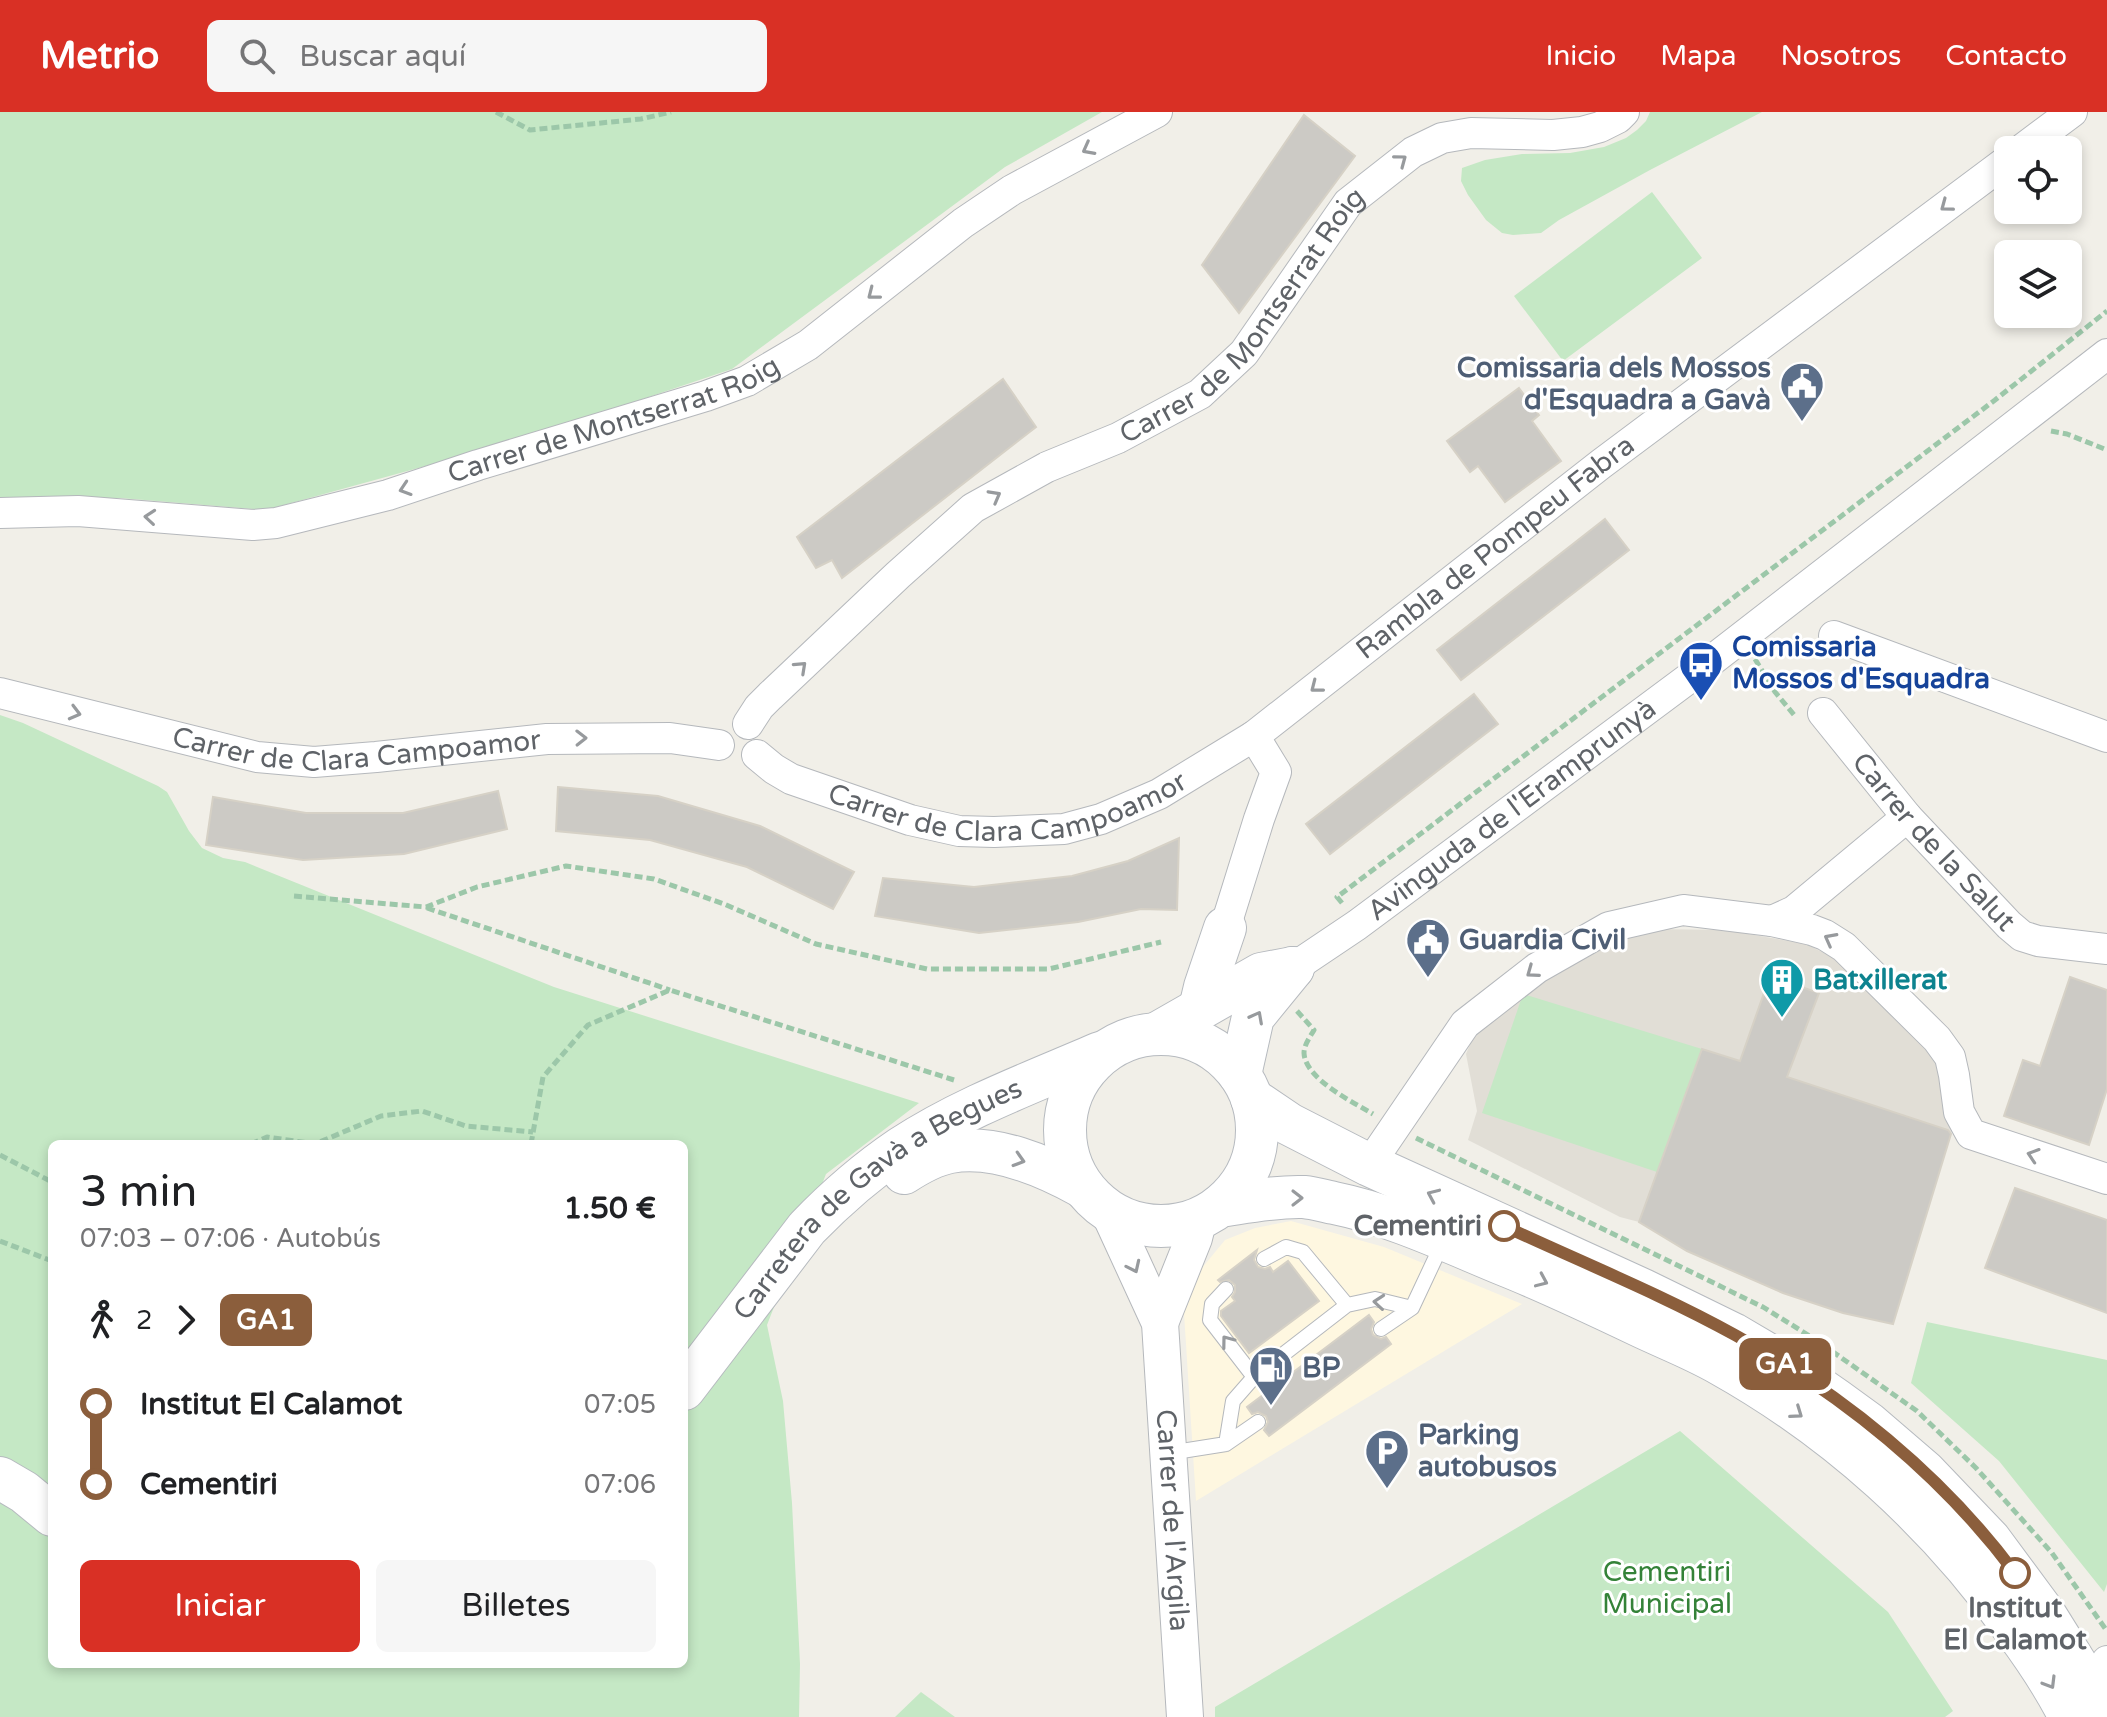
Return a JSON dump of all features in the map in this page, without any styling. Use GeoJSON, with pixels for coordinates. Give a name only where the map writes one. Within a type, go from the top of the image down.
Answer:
{"type":"FeatureCollection","features":[{"type":"Feature","properties":{"kind":"main road"},"geometry":{"type":"LineString","coordinates":[[1225,928],[1236,956],[1282,982]]}},
{"type":"Feature","properties":{"kind":"main road"},"geometry":{"type":"LineString","coordinates":[[1200,1008],[1225,928]]}},
{"type":"Feature","properties":{"kind":"main road"},"geometry":{"type":"LineString","coordinates":[[1156,1034],[1200,1008],[1282,982]]}},
{"type":"Feature","properties":{"kind":"main road"},"geometry":{"type":"LineString","coordinates":[[1209,1212],[1229,1198],[1253,1158],[1257,1134],[1246,1087],[1253,1017],[1282,982]]}},
{"type":"Feature","properties":{"kind":"main road"},"geometry":{"type":"LineString","coordinates":[[1156,1034],[1203,1044],[1229,1062],[1246,1087],[1289,1124],[1369,1165],[1643,1290],[1733,1334],[1786,1365],[1835,1399],[1925,1472],[1990,1540],[2028,1588],[2094,1696],[2031,1652],[1963,1562],[1923,1518],[1855,1456],[1769,1393],[1718,1362],[1535,1277],[1389,1218],[1346,1206],[1305,1197],[1261,1199],[1209,1212],[1176,1225],[1129,1221],[1096,1198],[1072,1166],[1066,1143],[1067,1108],[1081,1076],[1106,1051],[1125,1041],[1156,1034]]}},
{"type":"Feature","properties":{"kind":"main road","name":"Carretera de Gavà a Begues"},"geometry":{"type":"LineString","coordinates":[[688,1384],[807,1228],[862,1177],[902,1147],[960,1115],[1106,1051]]}},
{"type":"Feature","properties":{"kind":"main road","name":"Carretera de Gavà a Begues"},"geometry":{"type":"LineString","coordinates":[[688,1416],[768,1307],[833,1229],[872,1195],[914,1167],[951,1152],[981,1151],[1054,1171],[1096,1198]]}},
{"type":"Feature","properties":{"kind":"main road"},"geometry":{"type":"LineString","coordinates":[[0,1460],[48,1494]]}},
{"type":"Feature","properties":{"kind":"main road"},"geometry":{"type":"LineString","coordinates":[[0,1478],[48,1512]]}},
{"type":"Feature","properties":{"kind":"street","name":"Carrer de Montserrat Roig"},"geometry":{"type":"LineString","coordinates":[[0,513],[78,511],[253,525],[276,523],[388,495],[706,396],[747,381],[786,360],[963,223],[1012,190],[1157,112]]}},
{"type":"Feature","properties":{"kind":"street","name":"Carrer de Montserrat Roig"},"geometry":{"type":"LineString","coordinates":[[748,724],[770,696],[973,508],[1047,467],[1118,438],[1200,394],[1244,353],[1348,203],[1413,152],[1442,138],[1471,133],[1553,135],[1582,132],[1600,127],[1624,112]]}},
{"type":"Feature","properties":{"kind":"street"},"geometry":{"type":"LineString","coordinates":[[2040,136],[2072,112]]}},
{"type":"Feature","properties":{"kind":"street","name":"Rambla de Pompeu Fabra"},"geometry":{"type":"LineString","coordinates":[[1254,736],[1601,464],[1994,170]]}},
{"type":"Feature","properties":{"kind":"street","name":"Avinguda de l'Eramprunyà"},"geometry":{"type":"LineString","coordinates":[[1282,982],[1689,678],[2107,354]]}},
{"type":"Feature","properties":{"kind":"street"},"geometry":{"type":"LineString","coordinates":[[1834,636],[2107,737]]}},
{"type":"Feature","properties":{"kind":"street","name":"Carrer de Clara Campoamor"},"geometry":{"type":"LineString","coordinates":[[0,693],[257,757],[314,762],[547,739],[670,738],[719,745]]}},
{"type":"Feature","properties":{"kind":"street","name":"Carrer de la Salut"},"geometry":{"type":"LineString","coordinates":[[1823,713],[1907,817],[2022,936],[2038,941],[2107,949]]}},
{"type":"Feature","properties":{"kind":"street"},"geometry":{"type":"LineString","coordinates":[[737,722],[748,724],[760,736],[761,746],[748,763],[735,764],[723,756],[719,745],[720,735],[729,725],[737,722]]}},
{"type":"Feature","properties":{"kind":"street"},"geometry":{"type":"LineString","coordinates":[[1225,928],[1276,772],[1254,736]]}},
{"type":"Feature","properties":{"kind":"street","name":"Carrer de Clara Campoamor"},"geometry":{"type":"LineString","coordinates":[[757,755],[791,779],[910,820],[959,831],[1033,832],[1064,829],[1101,819],[1159,794],[1254,736]]}},
{"type":"Feature","properties":{"kind":"street"},"geometry":{"type":"LineString","coordinates":[[1772,921],[1794,911],[1907,817]]}},
{"type":"Feature","properties":{"kind":"street"},"geometry":{"type":"LineString","coordinates":[[1369,1165],[1465,1024],[1537,968],[1609,927],[1683,910],[1772,921],[1812,930],[1844,947],[1937,1039],[1950,1057],[1959,1112],[1971,1134],[2107,1179]]}},
{"type":"Feature","properties":{"kind":"street","name":"Carrer de l'Argila"},"geometry":{"type":"LineString","coordinates":[[1096,1198],[1160,1323],[1185,1717]]}},
{"type":"Feature","properties":{"kind":"street","name":"Carrer de l'Argila"},"geometry":{"type":"LineString","coordinates":[[1160,1323],[1194,1238],[1209,1212]]}},
{"type":"Feature","properties":{"kind":"lane"},"geometry":{"type":"LineString","coordinates":[[1381,1329],[1412,1308],[1444,1240]]}},
{"type":"Feature","properties":{"kind":"lane"},"geometry":{"type":"LineString","coordinates":[[1264,1259],[1286,1247],[1303,1252],[1347,1305]]}},
{"type":"Feature","properties":{"kind":"lane"},"geometry":{"type":"LineString","coordinates":[[1226,1289],[1212,1304],[1210,1320],[1254,1377]]}},
{"type":"Feature","properties":{"kind":"lane"},"geometry":{"type":"LineString","coordinates":[[1226,1444],[1233,1401],[1254,1377],[1347,1305],[1375,1299],[1412,1308]]}},
{"type":"Feature","properties":{"kind":"lane"},"geometry":{"type":"LineString","coordinates":[[1167,1453],[1226,1444],[1258,1422]]}},
{"type":"Feature","properties":{"kind":"path"},"geometry":{"type":"LineString","coordinates":[[496,112],[530,130],[641,119],[671,112]]}},
{"type":"Feature","properties":{"kind":"path"},"geometry":{"type":"LineString","coordinates":[[1344,906],[1337,897],[1995,400],[2107,311]]}},
{"type":"Feature","properties":{"kind":"path"},"geometry":{"type":"LineString","coordinates":[[2067,434],[2107,450]]}},
{"type":"Feature","properties":{"kind":"path"},"geometry":{"type":"LineString","coordinates":[[1761,668],[1775,692]]}},
{"type":"Feature","properties":{"kind":"path"},"geometry":{"type":"LineString","coordinates":[[426,907],[477,887],[566,866],[654,879],[724,904],[816,944],[927,969],[1049,969],[1161,942]]}},
{"type":"Feature","properties":{"kind":"path"},"geometry":{"type":"LineString","coordinates":[[294,896],[426,907],[670,990],[962,1082]]}},
{"type":"Feature","properties":{"kind":"path"},"geometry":{"type":"LineString","coordinates":[[1282,982],[1314,1030],[1304,1052],[1307,1065],[1322,1082],[1423,1142]]}},
{"type":"Feature","properties":{"kind":"path"},"geometry":{"type":"LineString","coordinates":[[532,1140],[543,1077],[588,1025],[670,990]]}},
{"type":"Feature","properties":{"kind":"path"},"geometry":{"type":"LineString","coordinates":[[324,1140],[381,1116],[422,1111],[466,1126],[533,1132]]}},
{"type":"Feature","properties":{"kind":"path"},"geometry":{"type":"LineString","coordinates":[[260,1140],[267,1137],[288,1140]]}},
{"type":"Feature","properties":{"kind":"path"},"geometry":{"type":"LineString","coordinates":[[0,1155],[48,1180]]}},
{"type":"Feature","properties":{"kind":"path"},"geometry":{"type":"LineString","coordinates":[[0,1241],[48,1259]]}},
{"type":"Feature","properties":{"kind":"shaded area"},"geometry":{"type":"Polygon","coordinates":[[[1651,929],[1725,930],[1806,944],[1848,965],[1942,1063],[1952,1131],[1893,1324],[1843,1313],[1783,1293],[1687,1251],[1639,1222],[1620,1217],[1468,1140],[1477,1111],[1466,1054],[1477,1028],[1555,963],[1651,929]]]}},
{"type":"Feature","properties":{"kind":"shaded area","name":"BP"},"geometry":{"type":"Polygon","coordinates":[[[1291,1221],[1384,1247],[1522,1304],[1196,1501],[1184,1313],[1202,1268],[1225,1240],[1255,1228],[1291,1221]]]}},
{"type":"Feature","properties":{"kind":"green space"},"geometry":{"type":"Polygon","coordinates":[[[0,112],[1102,112],[1005,167],[732,369],[527,438],[266,510],[120,498],[0,498],[0,112]]]}},
{"type":"Feature","properties":{"kind":"green space"},"geometry":{"type":"Polygon","coordinates":[[[1650,112],[1762,112],[1650,170],[1541,233],[1502,233],[1486,220],[1461,181],[1462,168],[1485,160],[1604,147],[1637,130],[1650,112]]]}},
{"type":"Feature","properties":{"kind":"green space"},"geometry":{"type":"Polygon","coordinates":[[[1652,192],[1702,258],[1563,361],[1514,296],[1652,192]]]}},
{"type":"Feature","properties":{"kind":"green space"},"geometry":{"type":"Polygon","coordinates":[[[0,715],[158,786],[167,792],[202,848],[223,858],[245,862],[554,987],[919,1103],[826,1174],[767,1325],[783,1401],[792,1503],[800,1664],[799,1717],[0,1717],[0,715]]]}},
{"type":"Feature","properties":{"kind":"green space"},"geometry":{"type":"Polygon","coordinates":[[[1523,994],[1702,1049],[1657,1172],[1482,1113],[1523,994]]]}},
{"type":"Feature","properties":{"kind":"green space"},"geometry":{"type":"Polygon","coordinates":[[[1927,1322],[2107,1360],[2107,1584],[2104,1592],[1999,1461],[1911,1383],[1927,1322]]]}},
{"type":"Feature","properties":{"kind":"green space","name":"Cementiri Municipal"},"geometry":{"type":"Polygon","coordinates":[[[1680,1431],[1888,1612],[1953,1711],[1945,1717],[1215,1717],[1215,1707],[1680,1431]]]}},
{"type":"Feature","properties":{"kind":"green space"},"geometry":{"type":"Polygon","coordinates":[[[921,1692],[955,1717],[895,1717],[921,1692]]]}},
{"type":"Feature","properties":{"kind":"building"},"geometry":{"type":"Polygon","coordinates":[[[1304,115],[1355,156],[1239,313],[1202,265],[1304,115]]]}},
{"type":"Feature","properties":{"kind":"building"},"geometry":{"type":"Polygon","coordinates":[[[1003,379],[1036,427],[842,578],[832,560],[816,568],[797,537],[1003,379]]]}},
{"type":"Feature","properties":{"kind":"building"},"geometry":{"type":"Polygon","coordinates":[[[1519,388],[1539,415],[1532,421],[1561,461],[1505,502],[1478,466],[1470,472],[1447,441],[1519,388]]]}},
{"type":"Feature","properties":{"kind":"building"},"geometry":{"type":"Polygon","coordinates":[[[1605,519],[1629,550],[1461,680],[1437,650],[1605,519]]]}},
{"type":"Feature","properties":{"kind":"building"},"geometry":{"type":"Polygon","coordinates":[[[1474,694],[1498,724],[1330,854],[1306,824],[1474,694]]]}},
{"type":"Feature","properties":{"kind":"building"},"geometry":{"type":"Polygon","coordinates":[[[558,787],[658,796],[760,826],[854,872],[833,909],[747,867],[650,840],[556,831],[558,787]]]}},
{"type":"Feature","properties":{"kind":"building"},"geometry":{"type":"Polygon","coordinates":[[[498,791],[507,829],[404,854],[303,860],[206,845],[213,797],[306,813],[403,813],[498,791]]]}},
{"type":"Feature","properties":{"kind":"building"},"geometry":{"type":"Polygon","coordinates":[[[1179,838],[1177,910],[1141,909],[1078,922],[979,933],[875,916],[883,878],[974,887],[1072,876],[1128,861],[1179,838]]]}},
{"type":"Feature","properties":{"kind":"building"},"geometry":{"type":"Polygon","coordinates":[[[1770,976],[1819,993],[1787,1077],[1948,1130],[1951,1134],[1893,1324],[1843,1313],[1783,1293],[1687,1251],[1639,1222],[1702,1049],[1740,1061],[1770,976]]]}},
{"type":"Feature","properties":{"kind":"building"},"geometry":{"type":"Polygon","coordinates":[[[2070,977],[2107,990],[2107,1089],[2089,1145],[2004,1116],[2023,1060],[2040,1066],[2070,977]]]}},
{"type":"Feature","properties":{"kind":"building"},"geometry":{"type":"Polygon","coordinates":[[[2015,1188],[2107,1220],[2107,1313],[1985,1268],[2015,1188]]]}},
{"type":"Feature","properties":{"kind":"building"},"geometry":{"type":"Polygon","coordinates":[[[1257,1250],[1254,1260],[1258,1267],[1270,1267],[1273,1272],[1288,1261],[1319,1301],[1249,1353],[1221,1316],[1221,1311],[1235,1301],[1232,1297],[1235,1285],[1229,1280],[1218,1280],[1257,1250]]]}},
{"type":"Feature","properties":{"kind":"building"},"geometry":{"type":"Polygon","coordinates":[[[1369,1315],[1374,1322],[1371,1329],[1373,1335],[1381,1339],[1386,1337],[1391,1344],[1269,1436],[1264,1430],[1268,1422],[1266,1416],[1258,1412],[1252,1414],[1247,1407],[1369,1315]]]}},
{"type":"Feature","properties":{"kind":"bus line","name":"GA1"},"geometry":{"type":"LineString","coordinates":[[1504,1226],[1733,1334],[1786,1365],[1868,1423],[1925,1472],[1990,1540],[2015,1573]]}},
{"type":"Feature","properties":{"kind":"place","name":"Comissaria dels Mossos d'Esquadra a Gavà"},"geometry":{"type":"Point","coordinates":[1802,423]}},
{"type":"Feature","properties":{"kind":"place","name":"Comissaria Mossos d'Esquadra"},"geometry":{"type":"Point","coordinates":[1701,702]}},
{"type":"Feature","properties":{"kind":"place","name":"Guardia Civil"},"geometry":{"type":"Point","coordinates":[1428,979]}},
{"type":"Feature","properties":{"kind":"place","name":"Batxillerat"},"geometry":{"type":"Point","coordinates":[1782,1019]}},
{"type":"Feature","properties":{"kind":"place","name":"Cementiri"},"geometry":{"type":"Point","coordinates":[1504,1226]}},
{"type":"Feature","properties":{"kind":"place","name":"BP"},"geometry":{"type":"Point","coordinates":[1271,1407]}},
{"type":"Feature","properties":{"kind":"place","name":"Parking autobusos"},"geometry":{"type":"Point","coordinates":[1387,1490]}},
{"type":"Feature","properties":{"kind":"place","name":"Institut El Calamot"},"geometry":{"type":"Point","coordinates":[2015,1573]}}]}
